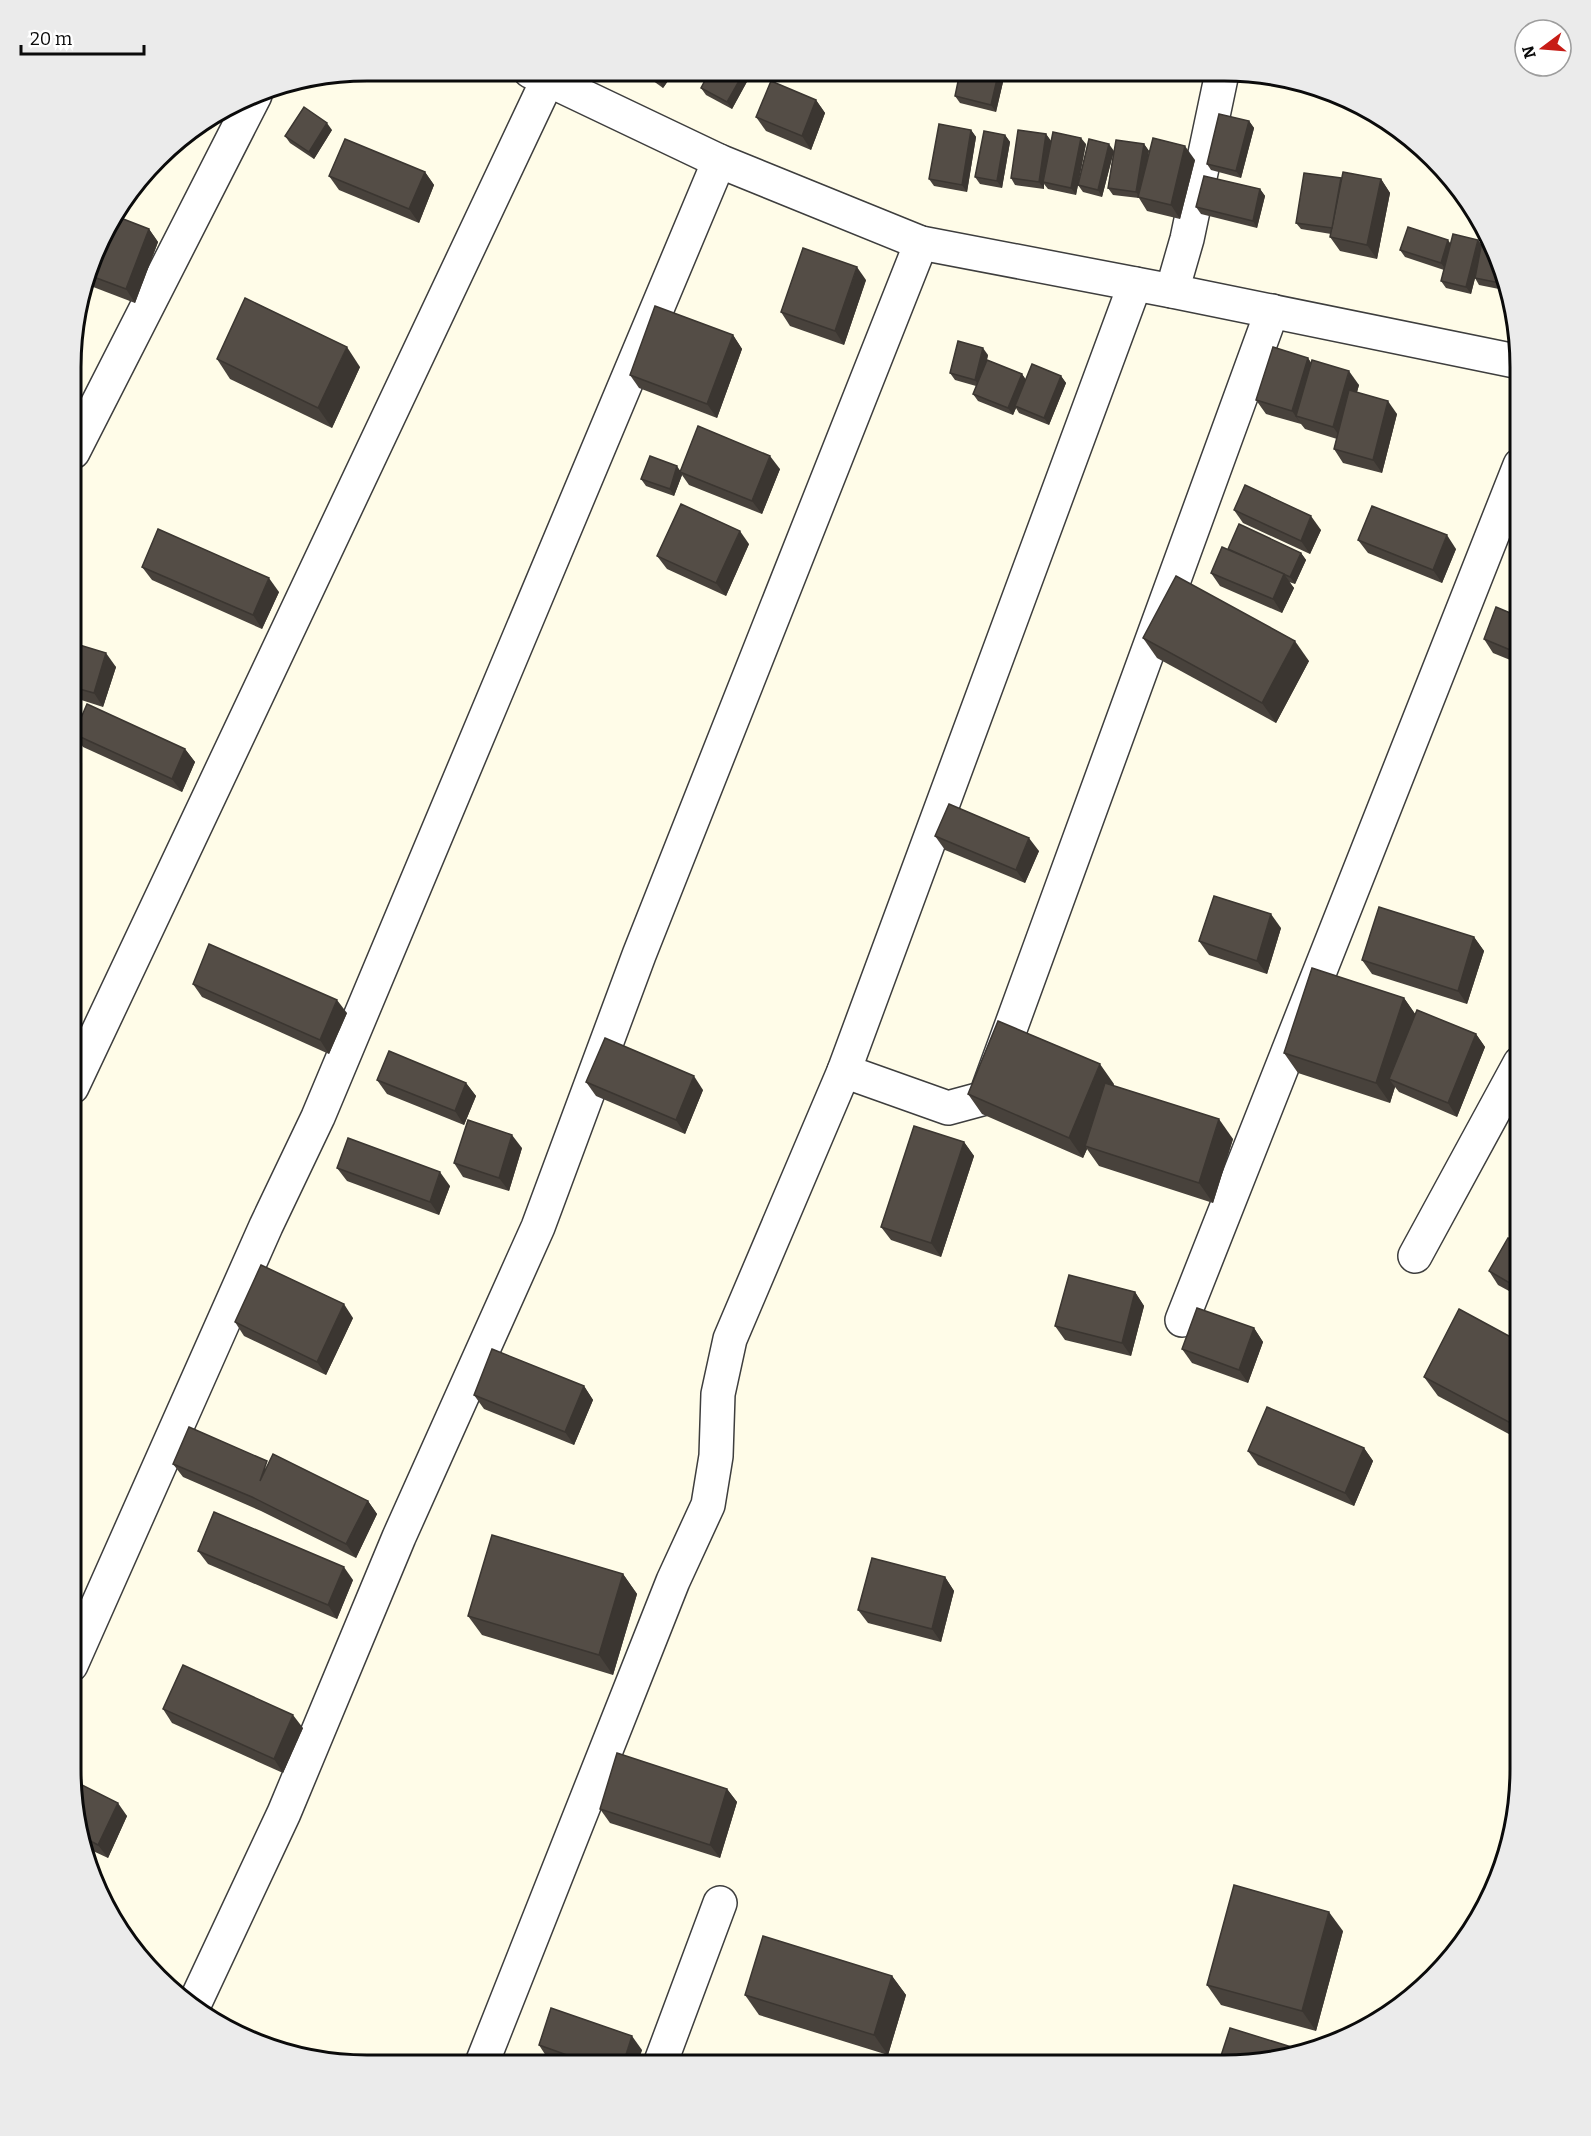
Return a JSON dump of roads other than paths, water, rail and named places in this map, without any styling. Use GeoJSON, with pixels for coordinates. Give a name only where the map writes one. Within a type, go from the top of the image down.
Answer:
{"type":"FeatureCollection","features":[{"type":"Feature","properties":{"kind":"street"},"geometry":{"type":"LineString","coordinates":[[81,1067],[536,81]]}},
{"type":"Feature","properties":{"kind":"street"},"geometry":{"type":"LineString","coordinates":[[552,81],[719,161],[921,243],[1510,360]]}},
{"type":"Feature","properties":{"kind":"street"},"geometry":{"type":"LineString","coordinates":[[1172,291],[1186,239],[1220,81]]}},
{"type":"Feature","properties":{"kind":"street"},"geometry":{"type":"LineString","coordinates":[[81,436],[250,106]]}},
{"type":"Feature","properties":{"kind":"street"},"geometry":{"type":"LineString","coordinates":[[81,1642],[261,1237],[318,1117],[719,161]]}},
{"type":"Feature","properties":{"kind":"street"},"geometry":{"type":"LineString","coordinates":[[197,1999],[284,1813],[399,1538],[538,1227],[639,955],[921,243]]}},
{"type":"Feature","properties":{"kind":"street"},"geometry":{"type":"LineString","coordinates":[[485,2055],[673,1581],[708,1505],[716,1455],[718,1394],[730,1338],[844,1071],[1135,285]]}},
{"type":"Feature","properties":{"kind":"street"},"geometry":{"type":"LineString","coordinates":[[844,1071],[948,1108],[985,1098],[1272,311]]}},
{"type":"Feature","properties":{"kind":"street"},"geometry":{"type":"LineString","coordinates":[[1182,1320],[1510,490]]}},
{"type":"Feature","properties":{"kind":"street"},"geometry":{"type":"LineString","coordinates":[[1415,1256],[1510,1081]]}},
{"type":"Feature","properties":{"kind":"street"},"geometry":{"type":"LineString","coordinates":[[663,2055],[720,1903]]}}]}
